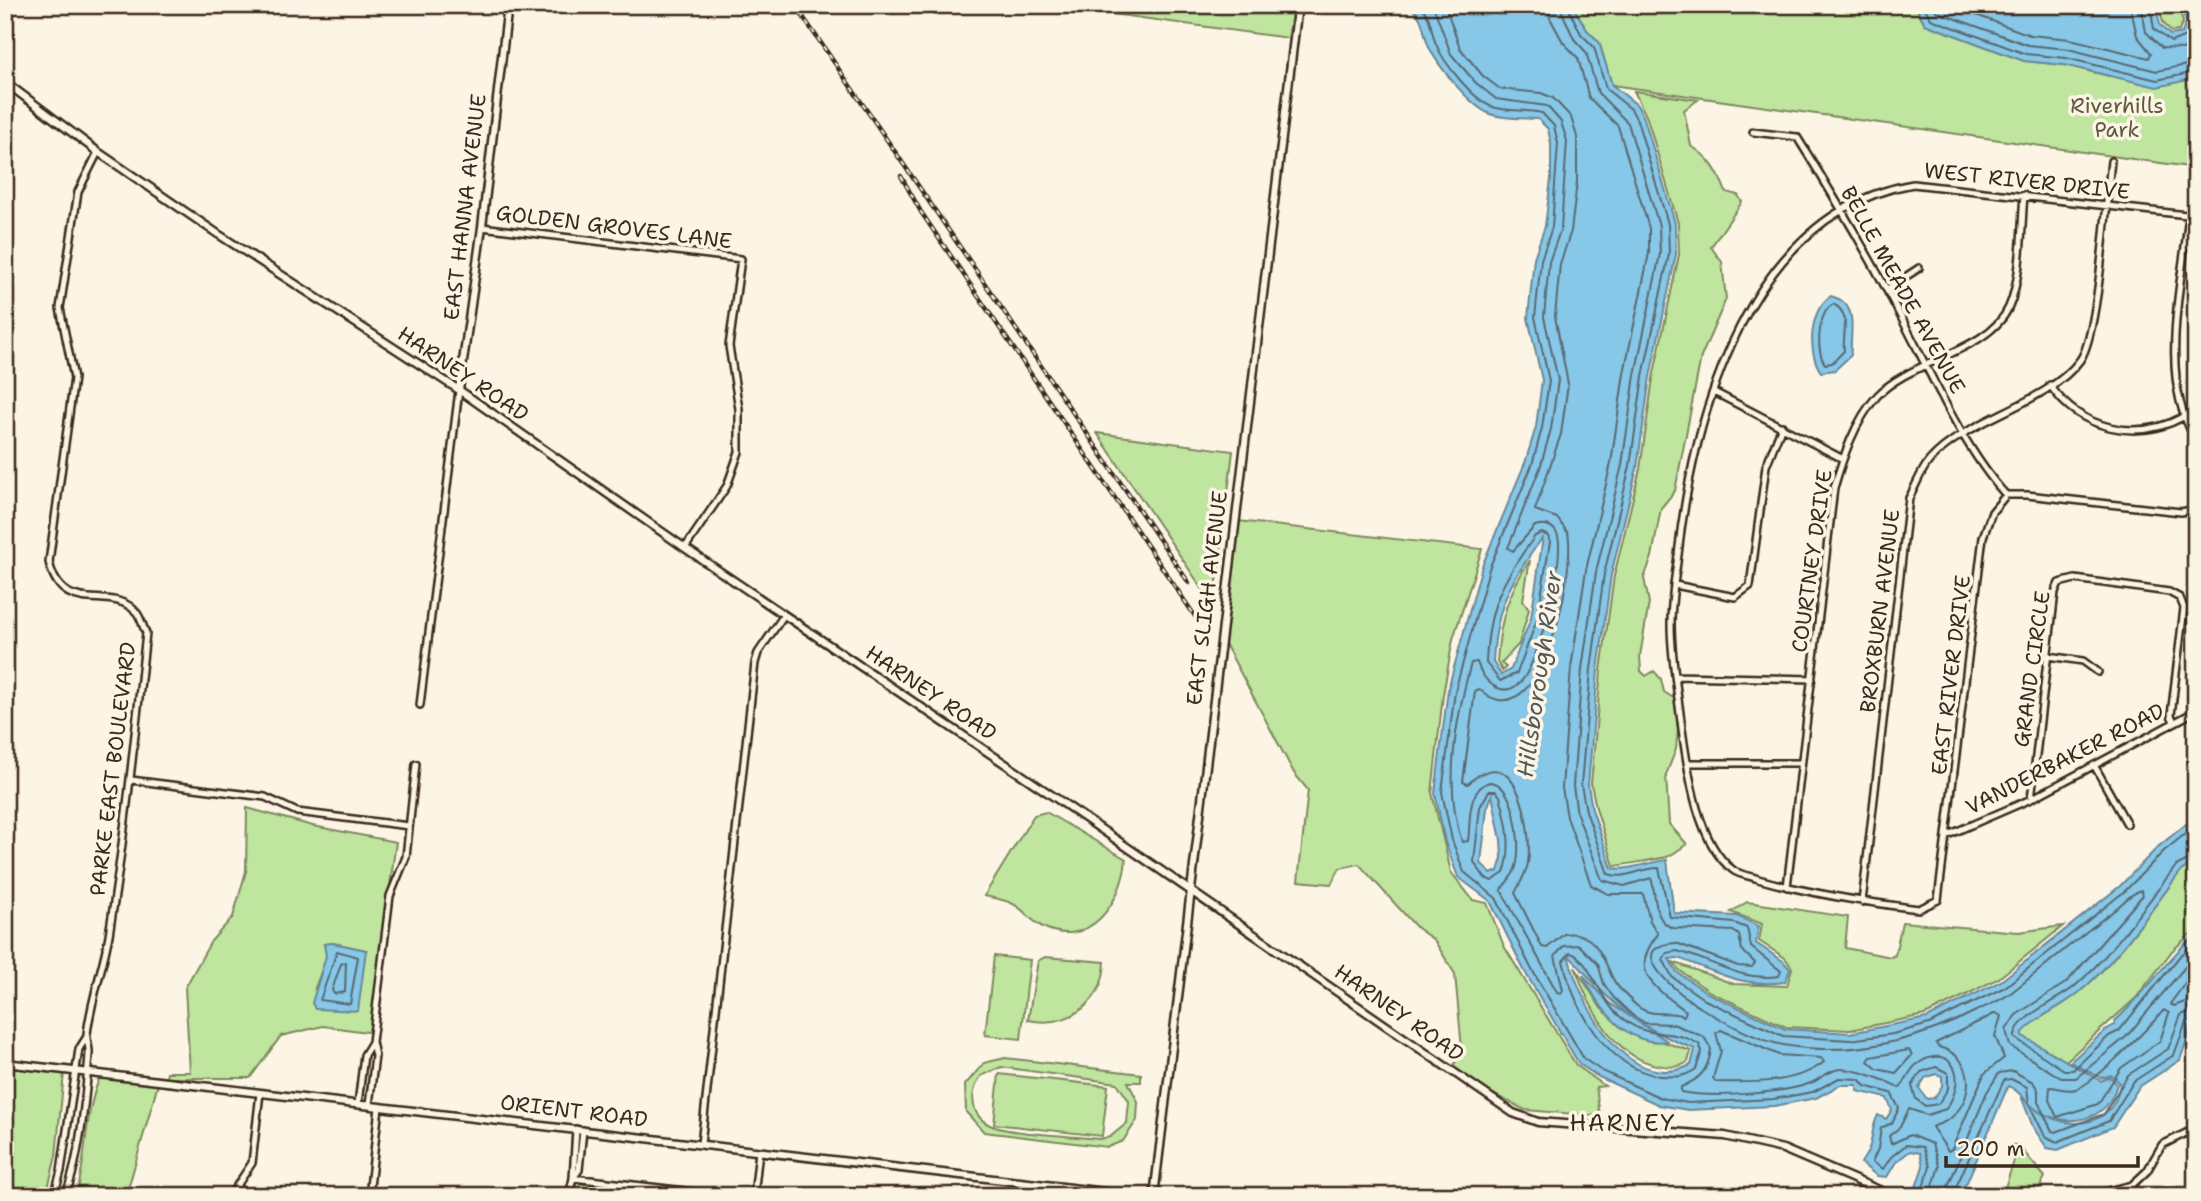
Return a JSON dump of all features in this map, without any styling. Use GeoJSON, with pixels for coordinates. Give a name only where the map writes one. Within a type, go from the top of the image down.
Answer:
{"type":"FeatureCollection","features":[{"type":"Feature","properties":{"kind":"street","name":"EAST HANNA AVENUE"},"geometry":{"type":"LineString","coordinates":[[420,705],[508,5]]}},
{"type":"Feature","properties":{"kind":"street","name":"EAST SLIGH AVENUE"},"geometry":{"type":"LineString","coordinates":[[1154,1196],[1298,5]]}},
{"type":"Feature","properties":{"kind":"street","name":"HARNEY ROAD"},"geometry":{"type":"LineString","coordinates":[[5,82],[98,152],[218,234],[459,390],[685,548],[1513,1113],[1538,1122],[1725,1136],[1772,1146],[1846,1173],[1893,1196]]}},
{"type":"Feature","properties":{"kind":"street","name":"BELLE MEADE AVENUE"},"geometry":{"type":"LineString","coordinates":[[1753,132],[1797,137],[1887,289],[1926,365],[1993,481],[2006,495]]}},
{"type":"Feature","properties":{"kind":"street","name":"PARKE EAST BOULEVARD"},"geometry":{"type":"LineString","coordinates":[[54,1196],[61,1171],[79,1049],[86,1038],[108,937],[131,780],[146,634],[136,612],[120,603],[69,594],[54,582],[50,562],[74,378],[60,308],[78,192],[98,152]]}},
{"type":"Feature","properties":{"kind":"street","name":"BROXBURN AVENUE"},"geometry":{"type":"LineString","coordinates":[[1862,902],[1909,498],[1929,461],[1965,433],[2066,375],[2080,360],[2089,340],[2111,161]]}},
{"type":"Feature","properties":{"kind":"street","name":"WEST RIVER DRIVE"},"geometry":{"type":"LineString","coordinates":[[1787,887],[1734,871],[1705,835],[1687,763],[1675,676],[1671,622],[1682,516],[1694,458],[1733,337],[1773,272],[1803,241],[1842,211],[1888,188],[1913,184],[2193,215]]}},
{"type":"Feature","properties":{"kind":"street","name":"COURTNEY DRIVE"},"geometry":{"type":"LineString","coordinates":[[1787,887],[1834,488],[1843,458],[1861,419],[1878,395],[1907,373],[1980,337],[1995,325],[2008,308],[2014,289],[2024,195]]}},
{"type":"Feature","properties":{"kind":"street"},"geometry":{"type":"LineString","coordinates":[[2193,215],[2174,358],[2175,386],[2183,417],[2196,439]]}},
{"type":"Feature","properties":{"kind":"street","name":"GOLDEN GROVES LANE"},"geometry":{"type":"LineString","coordinates":[[482,226],[741,259],[729,346],[739,409],[739,452],[727,486],[685,548]]}},
{"type":"Feature","properties":{"kind":"street"},"geometry":{"type":"LineString","coordinates":[[1887,289],[1919,268]]}},
{"type":"Feature","properties":{"kind":"street"},"geometry":{"type":"LineString","coordinates":[[2050,385],[2074,411],[2122,431],[2150,429],[2183,417]]}},
{"type":"Feature","properties":{"kind":"street"},"geometry":{"type":"LineString","coordinates":[[1714,392],[1843,458]]}},
{"type":"Feature","properties":{"kind":"street"},"geometry":{"type":"LineString","coordinates":[[1675,585],[1735,597],[1750,586],[1766,466],[1782,426]]}},
{"type":"Feature","properties":{"kind":"street"},"geometry":{"type":"LineString","coordinates":[[2006,495],[2180,512],[2196,509]]}},
{"type":"Feature","properties":{"kind":"street","name":"EAST RIVER DRIVE"},"geometry":{"type":"LineString","coordinates":[[1787,887],[1862,902],[1919,909],[1938,900],[1983,537],[1992,512],[2006,495]]}},
{"type":"Feature","properties":{"kind":"street","name":"GRAND CIRCLE"},"geometry":{"type":"LineString","coordinates":[[2031,799],[2055,592],[2064,580],[2175,594],[2182,600],[2184,608],[2171,715],[2174,722]]}},
{"type":"Feature","properties":{"kind":"street"},"geometry":{"type":"LineString","coordinates":[[701,1144],[755,663],[758,653],[785,615]]}},
{"type":"Feature","properties":{"kind":"street"},"geometry":{"type":"LineString","coordinates":[[2048,656],[2083,661],[2098,672]]}},
{"type":"Feature","properties":{"kind":"street"},"geometry":{"type":"LineString","coordinates":[[1675,676],[1811,679]]}},
{"type":"Feature","properties":{"kind":"street","name":"VANDERBAKER ROAD"},"geometry":{"type":"LineString","coordinates":[[1948,835],[2031,799],[2196,711]]}},
{"type":"Feature","properties":{"kind":"street"},"geometry":{"type":"LineString","coordinates":[[1687,763],[1801,763]]}},
{"type":"Feature","properties":{"kind":"street"},"geometry":{"type":"LineString","coordinates":[[369,1105],[375,1056],[372,1042],[390,896],[406,857],[416,764]]}},
{"type":"Feature","properties":{"kind":"street"},"geometry":{"type":"LineString","coordinates":[[2094,765],[2127,824]]}},
{"type":"Feature","properties":{"kind":"street"},"geometry":{"type":"LineString","coordinates":[[131,780],[265,797],[297,812],[410,826]]}},
{"type":"Feature","properties":{"kind":"street","name":"PARKE EAST BOULEVARD"},"geometry":{"type":"LineString","coordinates":[[65,1196],[74,1164],[87,1073],[90,1050],[86,1038]]}},
{"type":"Feature","properties":{"kind":"street"},"geometry":{"type":"LineString","coordinates":[[358,1104],[364,1055],[372,1042]]}},
{"type":"Feature","properties":{"kind":"street","name":"ORIENT ROAD"},"geometry":{"type":"LineString","coordinates":[[5,1063],[1139,1196]]}},
{"type":"Feature","properties":{"kind":"street"},"geometry":{"type":"LineString","coordinates":[[230,1196],[252,1163],[260,1093]]}},
{"type":"Feature","properties":{"kind":"street"},"geometry":{"type":"LineString","coordinates":[[369,1196],[379,1107]]}},
{"type":"Feature","properties":{"kind":"street"},"geometry":{"type":"LineString","coordinates":[[2089,1196],[2132,1185],[2147,1171],[2162,1145],[2196,1128]]}},
{"type":"Feature","properties":{"kind":"street"},"geometry":{"type":"LineString","coordinates":[[569,1196],[580,1130]]}},
{"type":"Feature","properties":{"kind":"street"},"geometry":{"type":"LineString","coordinates":[[754,1196],[760,1151]]}},
{"type":"Feature","properties":{"kind":"street"},"geometry":{"type":"LineString","coordinates":[[573,1178],[729,1196]]}},
{"type":"Feature","properties":{"kind":"green space"},"geometry":{"type":"Polygon","coordinates":[[[1047,5],[1293,5],[1288,38],[1047,5]]]}},
{"type":"Feature","properties":{"kind":"green space","name":"Riverhills Park"},"geometry":{"type":"Polygon","coordinates":[[[1572,5],[1915,5],[1925,24],[2024,61],[2064,65],[2109,76],[2196,78],[2196,168],[1612,85],[1599,42],[1587,30],[1572,5]]]}},
{"type":"Feature","properties":{"kind":"green space"},"geometry":{"type":"Polygon","coordinates":[[[2159,5],[2178,5],[2183,22],[2179,31],[2171,32],[2163,23],[2159,5]]]}},
{"type":"Feature","properties":{"kind":"green space"},"geometry":{"type":"Polygon","coordinates":[[[1634,91],[1698,100],[1684,110],[1691,146],[1713,166],[1726,192],[1738,195],[1742,202],[1711,247],[1722,262],[1726,299],[1701,357],[1675,491],[1661,508],[1652,557],[1644,578],[1649,603],[1640,656],[1641,671],[1646,676],[1654,671],[1661,679],[1664,692],[1675,699],[1678,729],[1676,749],[1666,775],[1669,824],[1687,844],[1667,857],[1614,866],[1591,784],[1601,670],[1614,576],[1640,469],[1653,378],[1679,255],[1678,223],[1647,118],[1634,91]]]}},
{"type":"Feature","properties":{"kind":"green space"},"geometry":{"type":"Polygon","coordinates":[[[1097,433],[1233,451],[1214,606],[1097,433]]]}},
{"type":"Feature","properties":{"kind":"green space"},"geometry":{"type":"Polygon","coordinates":[[[1238,521],[1482,549],[1453,639],[1443,695],[1432,793],[1451,872],[1473,900],[1487,903],[1504,946],[1576,1065],[1605,1086],[1596,1087],[1600,1116],[1525,1110],[1489,1092],[1453,1067],[1462,1049],[1455,974],[1434,940],[1417,928],[1359,864],[1340,868],[1331,884],[1298,881],[1308,790],[1294,773],[1223,640],[1238,521]]]}},
{"type":"Feature","properties":{"kind":"green space"},"geometry":{"type":"Polygon","coordinates":[[[1530,560],[1523,600],[1529,609],[1519,644],[1501,663],[1506,667],[1502,671],[1497,662],[1503,621],[1510,596],[1530,560]]]}},
{"type":"Feature","properties":{"kind":"green space"},"geometry":{"type":"Polygon","coordinates":[[[247,808],[313,826],[396,842],[370,1030],[367,1032],[323,1026],[281,1036],[250,1078],[166,1078],[167,1072],[190,1072],[185,988],[211,941],[233,917],[246,871],[247,808]],[[333,943],[324,944],[327,956],[315,988],[366,950],[333,943]]]}},
{"type":"Feature","properties":{"kind":"green space"},"geometry":{"type":"Polygon","coordinates":[[[1046,812],[1126,859],[1118,891],[1110,906],[1088,927],[1074,932],[1058,932],[1041,926],[1015,905],[984,896],[1034,815],[1046,812]]]}},
{"type":"Feature","properties":{"kind":"green space"},"geometry":{"type":"Polygon","coordinates":[[[2196,861],[2196,929],[2172,951],[2136,998],[2065,1062],[2020,1035],[2091,981],[2132,936],[2181,871],[2196,861]]]}},
{"type":"Feature","properties":{"kind":"green space"},"geometry":{"type":"Polygon","coordinates":[[[1747,902],[1848,917],[1845,948],[1891,957],[1895,955],[1902,922],[2019,932],[2063,926],[1999,978],[1925,1015],[1850,1030],[1786,1027],[1710,992],[1679,970],[1673,962],[1734,984],[1787,986],[1792,968],[1785,958],[1759,941],[1762,924],[1731,912],[1747,902]]]}},
{"type":"Feature","properties":{"kind":"green space"},"geometry":{"type":"Polygon","coordinates":[[[994,956],[1030,960],[1021,1039],[985,1035],[994,956]]]}},
{"type":"Feature","properties":{"kind":"green space"},"geometry":{"type":"Polygon","coordinates":[[[1045,957],[1105,962],[1103,977],[1091,1001],[1081,1010],[1057,1020],[1028,1020],[1038,961],[1045,957]]]}},
{"type":"Feature","properties":{"kind":"green space"},"geometry":{"type":"Polygon","coordinates":[[[1575,967],[1601,1008],[1622,1028],[1691,1051],[1688,1062],[1672,1067],[1662,1066],[1645,1062],[1630,1054],[1617,1043],[1596,1015],[1575,967]]]}},
{"type":"Feature","properties":{"kind":"green space"},"geometry":{"type":"Polygon","coordinates":[[[1005,1058],[1141,1074],[1141,1082],[1128,1082],[1138,1102],[1137,1120],[1123,1141],[1108,1147],[984,1132],[966,1112],[965,1085],[984,1063],[1005,1058]],[[1001,1067],[981,1076],[973,1097],[979,1117],[1001,1129],[1099,1139],[1110,1137],[1127,1123],[1129,1101],[1117,1083],[1001,1067]]]}},
{"type":"Feature","properties":{"kind":"green space"},"geometry":{"type":"Polygon","coordinates":[[[5,1066],[64,1073],[56,1156],[46,1196],[5,1196],[5,1066]]]}},
{"type":"Feature","properties":{"kind":"green space"},"geometry":{"type":"Polygon","coordinates":[[[999,1074],[1108,1086],[1102,1136],[994,1124],[999,1074]]]}},
{"type":"Feature","properties":{"kind":"green space"},"geometry":{"type":"Polygon","coordinates":[[[100,1077],[158,1084],[126,1196],[76,1196],[88,1121],[100,1077]]]}},
{"type":"Feature","properties":{"kind":"green space"},"geometry":{"type":"Polygon","coordinates":[[[2012,1145],[2018,1145],[2045,1177],[2035,1196],[2002,1196],[2014,1161],[2012,1145]]]}},
{"type":"Feature","properties":{"kind":"green space"},"geometry":{"type":"Polygon","coordinates":[[[575,1183],[621,1188],[620,1196],[573,1196],[575,1183]]]}},
{"type":"Feature","properties":{"kind":"water","name":"Hillsborough River"},"geometry":{"type":"Polygon","coordinates":[[[1408,5],[1572,5],[1587,30],[1599,42],[1612,85],[1637,105],[1644,118],[1675,223],[1676,255],[1650,377],[1637,468],[1611,575],[1598,670],[1588,785],[1592,809],[1612,868],[1667,860],[1674,913],[1737,916],[1759,926],[1756,943],[1783,961],[1790,969],[1785,982],[1756,983],[1730,978],[1678,958],[1669,959],[1677,972],[1709,994],[1785,1029],[1850,1033],[1927,1018],[2001,981],[2120,886],[2159,846],[2196,816],[2196,861],[2181,871],[2132,935],[2091,981],[2070,999],[2033,1023],[2021,1035],[2101,1081],[2110,1077],[2117,1084],[2112,1097],[2096,1114],[2074,1120],[2061,1119],[2037,1110],[2008,1086],[1967,1182],[1958,1196],[1913,1196],[1923,1166],[1920,1153],[1910,1151],[1896,1162],[1887,1177],[1877,1176],[1861,1163],[1869,1149],[1878,1115],[1886,1119],[1892,1110],[1887,1098],[1857,1091],[1857,1085],[1840,1085],[1816,1098],[1774,1106],[1688,1110],[1659,1105],[1599,1077],[1579,1064],[1525,972],[1490,901],[1458,877],[1445,842],[1435,793],[1448,689],[1482,566],[1525,463],[1536,427],[1542,380],[1528,318],[1534,258],[1545,226],[1551,179],[1551,143],[1548,129],[1538,119],[1507,118],[1490,114],[1473,103],[1433,55],[1414,10],[1408,5]],[[1543,537],[1513,581],[1501,609],[1493,662],[1501,675],[1511,669],[1531,618],[1543,537]],[[1492,795],[1487,809],[1481,863],[1491,874],[1498,871],[1502,858],[1492,795]],[[1568,955],[1574,975],[1595,1019],[1610,1040],[1627,1056],[1646,1067],[1668,1071],[1691,1065],[1695,1049],[1672,1040],[1629,1015],[1568,955]],[[1936,1074],[1925,1078],[1919,1088],[1927,1099],[1934,1098],[1942,1086],[1942,1076],[1936,1074]]]}},
{"type":"Feature","properties":{"kind":"water"},"geometry":{"type":"Polygon","coordinates":[[[1915,5],[2156,5],[2160,25],[2170,35],[2182,33],[2186,22],[2181,5],[2196,5],[2196,78],[2157,87],[2064,65],[2024,61],[1925,24],[1915,5]]]}},
{"type":"Feature","properties":{"kind":"water"},"geometry":{"type":"Polygon","coordinates":[[[1831,296],[1846,305],[1850,312],[1851,355],[1835,370],[1821,372],[1814,354],[1812,332],[1818,311],[1831,296]]]}},
{"type":"Feature","properties":{"kind":"water"},"geometry":{"type":"Polygon","coordinates":[[[2196,933],[2196,1014],[2180,1060],[2139,1087],[2113,1127],[2058,1150],[2047,1148],[2033,1127],[2021,1096],[2047,1116],[2063,1121],[2078,1123],[2093,1120],[2106,1113],[2115,1101],[2120,1083],[2111,1075],[2101,1078],[2070,1062],[2115,1025],[2115,1021],[2196,933]]]}},
{"type":"Feature","properties":{"kind":"water"},"geometry":{"type":"Polygon","coordinates":[[[333,943],[366,950],[358,1011],[315,1009],[312,1003],[326,956],[324,944],[333,943]]]}},
{"type":"Feature","properties":{"kind":"water"},"geometry":{"type":"Polygon","coordinates":[[[1583,975],[1608,1002],[1667,1041],[1639,1038],[1615,1022],[1596,999],[1583,975]]]}},
{"type":"Feature","properties":{"kind":"railway"},"geometry":{"type":"LineString","coordinates":[[795,5],[1189,583]]}},
{"type":"Feature","properties":{"kind":"railway"},"geometry":{"type":"LineString","coordinates":[[901,176],[921,212],[1199,622]]}},
{"type":"Feature","properties":{"kind":"district","name":"HARNEY"},"geometry":{"type":"Point","coordinates":[1623,1123]}}]}
